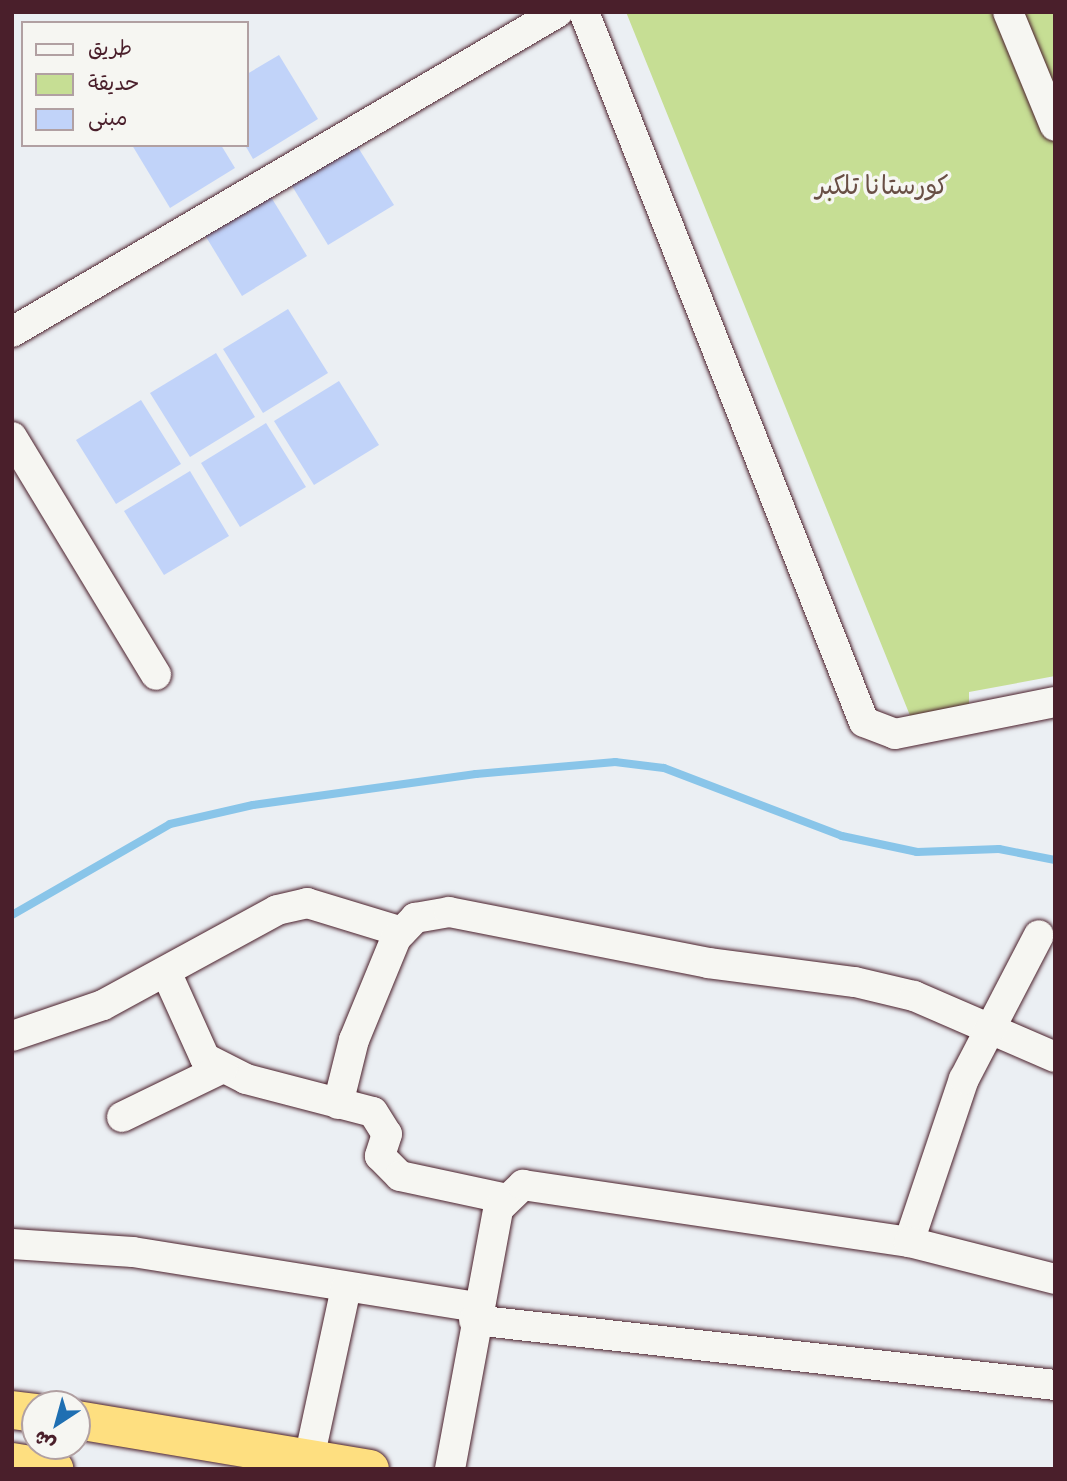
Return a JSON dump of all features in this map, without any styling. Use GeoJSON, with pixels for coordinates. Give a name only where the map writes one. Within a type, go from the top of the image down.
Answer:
{"type":"FeatureCollection","features":[{"type":"Feature","properties":{"kind":"highway"},"geometry":{"type":"LineString","coordinates":[[91,1422],[370,1469]]}},
{"type":"Feature","properties":{"kind":"highway"},"geometry":{"type":"LineString","coordinates":[[12,1462],[54,1469]]}},
{"type":"Feature","properties":{"kind":"street"},"geometry":{"type":"LineString","coordinates":[[12,332],[558,12]]}},
{"type":"Feature","properties":{"kind":"street"},"geometry":{"type":"LineString","coordinates":[[584,12],[864,722],[895,734],[1055,702]]}},
{"type":"Feature","properties":{"kind":"street"},"geometry":{"type":"LineString","coordinates":[[1008,12],[1055,126]]}},
{"type":"Feature","properties":{"kind":"street"},"geometry":{"type":"LineString","coordinates":[[12,437],[156,675]]}},
{"type":"Feature","properties":{"kind":"street"},"geometry":{"type":"LineString","coordinates":[[12,1036],[103,1005],[167,974],[240,926],[307,904],[402,932]]}},
{"type":"Feature","properties":{"kind":"street"},"geometry":{"type":"LineString","coordinates":[[338,1104],[376,977],[402,932],[415,918],[449,912],[708,963],[855,982],[914,996],[1055,1057]]}},
{"type":"Feature","properties":{"kind":"street"},"geometry":{"type":"LineString","coordinates":[[909,1242],[942,1132],[987,1029],[1040,935]]}},
{"type":"Feature","properties":{"kind":"street"},"geometry":{"type":"LineString","coordinates":[[167,974],[205,1058],[223,1068],[382,1119],[387,1134],[380,1156],[400,1176],[503,1198],[532,1184],[909,1242],[1055,1279]]}},
{"type":"Feature","properties":{"kind":"street"},"geometry":{"type":"LineString","coordinates":[[122,1117],[223,1068]]}},
{"type":"Feature","properties":{"kind":"street"},"geometry":{"type":"LineString","coordinates":[[450,1469],[475,1314],[503,1198]]}},
{"type":"Feature","properties":{"kind":"street"},"geometry":{"type":"LineString","coordinates":[[12,1244],[133,1252],[346,1288],[475,1314],[1055,1385]]}},
{"type":"Feature","properties":{"kind":"street"},"geometry":{"type":"LineString","coordinates":[[309,1459],[346,1288]]}},
{"type":"Feature","properties":{"kind":"green space","name":"كورستانا تلكبر"},"geometry":{"type":"Polygon","coordinates":[[[626,12],[1055,12],[1055,676],[969,692],[969,706],[911,718],[626,12]]]}},
{"type":"Feature","properties":{"kind":"building"},"geometry":{"type":"Polygon","coordinates":[[[279,55],[318,119],[253,159],[246,147],[248,73],[279,55]]]}},
{"type":"Feature","properties":{"kind":"building"},"geometry":{"type":"Polygon","coordinates":[[[354,141],[394,205],[328,245],[289,181],[354,141]]]}},
{"type":"Feature","properties":{"kind":"building"},"geometry":{"type":"Polygon","coordinates":[[[133,147],[222,147],[235,168],[170,208],[133,147]]]}},
{"type":"Feature","properties":{"kind":"building"},"geometry":{"type":"Polygon","coordinates":[[[268,192],[307,256],[242,296],[203,232],[268,192]]]}},
{"type":"Feature","properties":{"kind":"building"},"geometry":{"type":"Polygon","coordinates":[[[288,309],[328,373],[263,413],[223,349],[288,309]]]}},
{"type":"Feature","properties":{"kind":"building"},"geometry":{"type":"Polygon","coordinates":[[[216,353],[255,417],[190,457],[150,393],[216,353]]]}},
{"type":"Feature","properties":{"kind":"building"},"geometry":{"type":"Polygon","coordinates":[[[339,381],[379,445],[314,485],[274,421],[339,381]]]}},
{"type":"Feature","properties":{"kind":"building"},"geometry":{"type":"Polygon","coordinates":[[[141,400],[181,464],[116,504],[76,440],[141,400]]]}},
{"type":"Feature","properties":{"kind":"building"},"geometry":{"type":"Polygon","coordinates":[[[266,423],[306,487],[240,527],[201,463],[266,423]]]}},
{"type":"Feature","properties":{"kind":"building"},"geometry":{"type":"Polygon","coordinates":[[[190,471],[229,536],[164,575],[124,511],[190,471]]]}},
{"type":"Feature","properties":{"kind":"waterway"},"geometry":{"type":"LineString","coordinates":[[12,915],[170,824],[253,805],[476,774],[615,762],[664,768],[842,836],[917,852],[999,849],[1055,860]]}}]}
